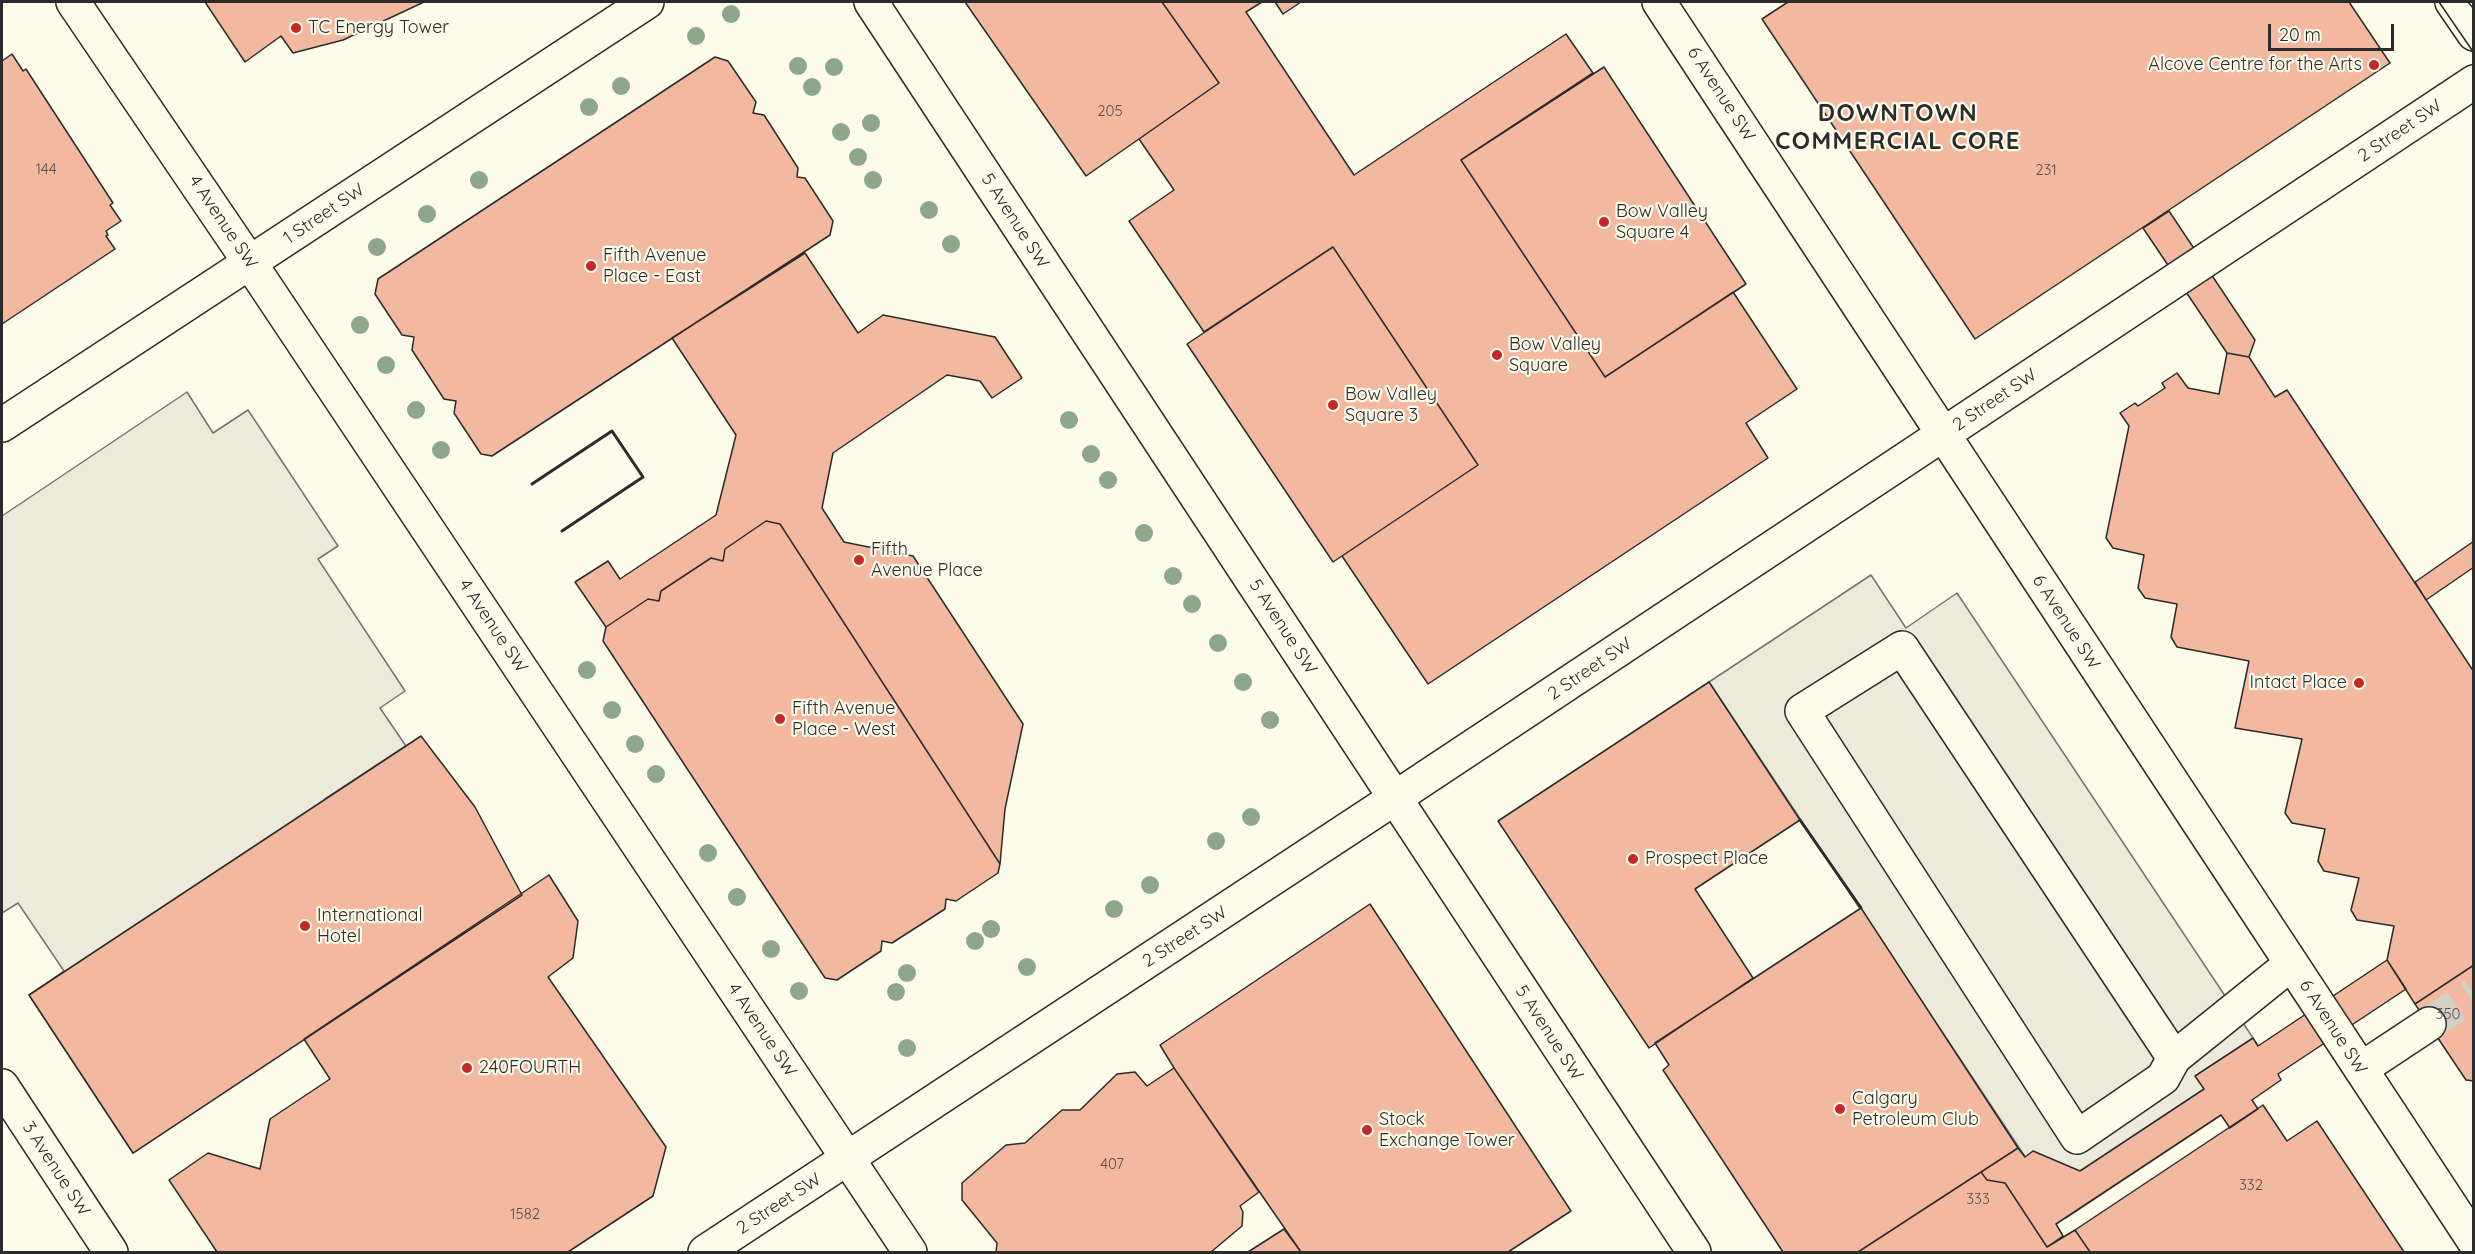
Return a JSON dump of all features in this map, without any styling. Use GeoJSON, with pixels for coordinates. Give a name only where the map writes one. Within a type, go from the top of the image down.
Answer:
{"type":"FeatureCollection","features":[{"type":"Feature","properties":{"kind":"main road","name":"4 Avenue SW"},"geometry":{"type":"LineString","coordinates":[[73,2],[250,263],[910,1252]]}},
{"type":"Feature","properties":{"kind":"main road","name":"1 Street SW"},"geometry":{"type":"LineString","coordinates":[[2,425],[647,2]]}},
{"type":"Feature","properties":{"kind":"main road","name":"5 Avenue SW"},"geometry":{"type":"LineString","coordinates":[[871,2],[1694,1252]]}},
{"type":"Feature","properties":{"kind":"main road","name":"6 Avenue SW"},"geometry":{"type":"LineString","coordinates":[[1659,2],[2474,1241]]}},
{"type":"Feature","properties":{"kind":"main road"},"geometry":{"type":"LineString","coordinates":[[2451,2],[2474,34]]}},
{"type":"Feature","properties":{"kind":"main road","name":"2 Street SW"},"geometry":{"type":"LineString","coordinates":[[705,1252],[1944,435],[2474,82]]}},
{"type":"Feature","properties":{"kind":"main road"},"geometry":{"type":"LineString","coordinates":[[2174,1058],[1902,648],[1802,711],[2077,1137],[2163,1078],[2174,1058],[2291,964]]}},
{"type":"Feature","properties":{"kind":"main road"},"geometry":{"type":"LineString","coordinates":[[2361,1070],[2429,1024]]}},
{"type":"Feature","properties":{"kind":"main road","name":"3 Avenue SW"},"geometry":{"type":"LineString","coordinates":[[2,1086],[111,1252]]}},
{"type":"Feature","properties":{"kind":"shaded area"},"geometry":{"type":"Polygon","coordinates":[[[187,392],[213,433],[248,410],[338,546],[318,559],[405,691],[380,708],[406,746],[325,799],[304,1039],[133,1153],[29,995],[64,971],[18,903],[2,913],[2,516],[187,392]]]}},
{"type":"Feature","properties":{"kind":"shaded area"},"geometry":{"type":"Polygon","coordinates":[[[1871,575],[1906,628],[1957,593],[2253,1038],[2196,1076],[2221,1115],[2066,1218],[1709,682],[1871,575]]]}},
{"type":"Feature","properties":{"kind":"building","name":"TC Energy Tower"},"geometry":{"type":"Polygon","coordinates":[[[205,2],[424,2],[343,40],[293,53],[281,36],[245,62],[205,2]]]}},
{"type":"Feature","properties":{"kind":"building"},"geometry":{"type":"Polygon","coordinates":[[[965,2],[1162,2],[1219,83],[1086,176],[965,2]]]}},
{"type":"Feature","properties":{"kind":"building","name":"Bow Valley Square"},"geometry":{"type":"Polygon","coordinates":[[[1162,2],[1262,2],[1246,12],[1354,175],[1566,34],[1593,73],[1461,160],[1605,377],[1733,292],[1797,389],[1746,423],[1768,458],[1428,684],[1342,556],[1478,465],[1333,247],[1204,332],[1129,221],[1174,190],[1139,139],[1219,83],[1162,2]]]}},
{"type":"Feature","properties":{"kind":"building"},"geometry":{"type":"Polygon","coordinates":[[[1275,2],[1301,2],[1283,14],[1275,2]]]}},
{"type":"Feature","properties":{"kind":"building"},"geometry":{"type":"Polygon","coordinates":[[[1788,2],[2349,2],[2390,63],[1975,339],[1762,19],[1788,2]]]}},
{"type":"Feature","properties":{"kind":"building"},"geometry":{"type":"Polygon","coordinates":[[[12,54],[23,71],[26,69],[113,203],[110,205],[121,221],[106,231],[108,235],[106,236],[115,249],[2,324],[2,61],[12,54]]]}},
{"type":"Feature","properties":{"kind":"building","name":"Fifth Avenue Place - East"},"geometry":{"type":"Polygon","coordinates":[[[715,57],[728,61],[756,102],[753,113],[764,115],[798,168],[797,177],[805,178],[833,221],[830,235],[492,456],[481,454],[454,413],[456,401],[444,399],[412,350],[414,337],[402,335],[375,294],[378,279],[715,57]]]}},
{"type":"Feature","properties":{"kind":"building","name":"Bow Valley Square 4"},"geometry":{"type":"Polygon","coordinates":[[[1604,67],[1746,284],[1605,377],[1461,160],[1604,67]]]}},
{"type":"Feature","properties":{"kind":"building"},"geometry":{"type":"Polygon","coordinates":[[[2169,211],[2255,340],[2249,357],[2227,353],[2143,228],[2169,211]]]}},
{"type":"Feature","properties":{"kind":"building","name":"Bow Valley Square 3"},"geometry":{"type":"Polygon","coordinates":[[[1333,247],[1478,465],[1333,562],[1187,344],[1333,247]]]}},
{"type":"Feature","properties":{"kind":"building","name":"Fifth Avenue Place"},"geometry":{"type":"Polygon","coordinates":[[[805,253],[858,333],[883,315],[995,337],[1022,378],[992,398],[980,381],[947,375],[833,453],[822,508],[844,542],[913,556],[1023,724],[1005,809],[1000,864],[780,524],[766,521],[725,549],[723,561],[711,558],[661,591],[659,601],[648,599],[606,627],[575,582],[608,561],[620,579],[716,515],[736,435],[672,338],[805,253]]]}},
{"type":"Feature","properties":{"kind":"building","name":"Intact Place"},"geometry":{"type":"Polygon","coordinates":[[[2227,353],[2249,357],[2275,397],[2287,390],[2474,672],[2474,965],[2415,1004],[2387,960],[2394,926],[2357,920],[2351,910],[2359,878],[2324,871],[2318,861],[2325,829],[2292,823],[2285,813],[2302,739],[2235,728],[2249,661],[2177,647],[2171,637],[2177,604],[2145,598],[2138,588],[2144,555],[2113,548],[2106,538],[2129,426],[2120,413],[2135,403],[2138,406],[2165,388],[2162,383],[2177,373],[2188,388],[2219,394],[2227,353]]]}},
{"type":"Feature","properties":{"kind":"building","name":"Fifth Avenue Place - West"},"geometry":{"type":"Polygon","coordinates":[[[766,521],[780,524],[1000,864],[998,873],[956,901],[946,899],[945,909],[892,943],[882,941],[881,951],[837,980],[825,978],[603,641],[606,627],[648,599],[659,601],[661,591],[711,558],[723,561],[725,549],[766,521]]]}},
{"type":"Feature","properties":{"kind":"building"},"geometry":{"type":"Polygon","coordinates":[[[2474,541],[2474,567],[2426,600],[2415,582],[2474,541]]]}},
{"type":"Feature","properties":{"kind":"building","name":"Prospect Place"},"geometry":{"type":"Polygon","coordinates":[[[1709,682],[1800,820],[1695,889],[1753,978],[1649,1048],[1498,821],[1709,682]]]}},
{"type":"Feature","properties":{"kind":"building","name":"International Hotel"},"geometry":{"type":"Polygon","coordinates":[[[421,736],[475,807],[522,895],[133,1153],[29,995],[421,736]]]}},
{"type":"Feature","properties":{"kind":"building","name":"240FOURTH"},"geometry":{"type":"Polygon","coordinates":[[[549,875],[578,921],[573,958],[548,977],[666,1147],[653,1196],[568,1252],[217,1252],[169,1180],[208,1153],[260,1169],[270,1119],[330,1079],[304,1039],[549,875]]]}},
{"type":"Feature","properties":{"kind":"building","name":"Stock Exchange Tower"},"geometry":{"type":"Polygon","coordinates":[[[1370,904],[1571,1211],[1508,1252],[1301,1252],[1160,1045],[1370,904]]]}},
{"type":"Feature","properties":{"kind":"building","name":"Calgary Petroleum Club"},"geometry":{"type":"Polygon","coordinates":[[[1861,908],[2018,1148],[1858,1252],[1783,1252],[1663,1070],[1669,1065],[1655,1043],[1861,908]]]}},
{"type":"Feature","properties":{"kind":"building"},"geometry":{"type":"Polygon","coordinates":[[[2387,960],[2406,989],[2278,1074],[2281,1080],[2252,1100],[2258,1109],[2230,1128],[2221,1115],[2056,1224],[2063,1236],[2047,1247],[2005,1183],[1987,1180],[1981,1172],[2018,1148],[2025,1157],[2033,1151],[2080,1171],[2204,1089],[2195,1076],[2253,1038],[2258,1046],[2387,960]]]}},
{"type":"Feature","properties":{"kind":"building"},"geometry":{"type":"Polygon","coordinates":[[[2474,965],[2474,1081],[2466,1080],[2415,1004],[2474,965]]]}},
{"type":"Feature","properties":{"kind":"building"},"geometry":{"type":"Polygon","coordinates":[[[1174,1068],[1259,1192],[1240,1206],[1243,1212],[1242,1226],[1211,1252],[996,1252],[997,1243],[962,1200],[962,1183],[1006,1145],[1025,1143],[1062,1110],[1080,1110],[1117,1074],[1135,1072],[1147,1086],[1174,1068]]]}},
{"type":"Feature","properties":{"kind":"building"},"geometry":{"type":"Polygon","coordinates":[[[2263,1105],[2287,1141],[2317,1121],[2404,1252],[2090,1252],[2075,1230],[2263,1105]]]}},
{"type":"Feature","properties":{"kind":"building"},"geometry":{"type":"Polygon","coordinates":[[[1981,1172],[1987,1180],[2005,1183],[2047,1247],[2075,1230],[2090,1252],[1858,1252],[1981,1172]]]}},
{"type":"Feature","properties":{"kind":"building"},"geometry":{"type":"Polygon","coordinates":[[[1284,1229],[1301,1252],[1248,1252],[1284,1229]]]}},
{"type":"Feature","properties":{"kind":"tunnel"},"geometry":{"type":"LineString","coordinates":[[2429,1024],[2474,994]]}},
{"type":"Feature","properties":{"kind":"tram line"},"geometry":{"type":"LineString","coordinates":[[2439,2],[2474,53]]}},
{"type":"Feature","properties":{"kind":"tram line"},"geometry":{"type":"LineString","coordinates":[[2468,2],[2474,9]]}},
{"type":"Feature","properties":{"kind":"wall"},"geometry":{"type":"LineString","coordinates":[[532,484],[612,431],[643,477],[562,531]]}},
{"type":"Feature","properties":{"kind":"wall"},"geometry":{"type":"LineString","coordinates":[[1800,820],[1861,908]]}},
{"type":"Feature","properties":{"kind":"place","name":"TC Energy Tower"},"geometry":{"type":"Point","coordinates":[296,28]}},
{"type":"Feature","properties":{"kind":"place","name":"Alcove Centre for the Arts"},"geometry":{"type":"Point","coordinates":[2374,65]}},
{"type":"Feature","properties":{"kind":"place","name":"Bow Valley Square 4"},"geometry":{"type":"Point","coordinates":[1604,222]}},
{"type":"Feature","properties":{"kind":"place","name":"Fifth Avenue Place - East"},"geometry":{"type":"Point","coordinates":[591,266]}},
{"type":"Feature","properties":{"kind":"place","name":"Bow Valley Square"},"geometry":{"type":"Point","coordinates":[1497,355]}},
{"type":"Feature","properties":{"kind":"place","name":"Bow Valley Square 3"},"geometry":{"type":"Point","coordinates":[1333,405]}},
{"type":"Feature","properties":{"kind":"place","name":"Fifth Avenue Place"},"geometry":{"type":"Point","coordinates":[859,560]}},
{"type":"Feature","properties":{"kind":"place","name":"Intact Place"},"geometry":{"type":"Point","coordinates":[2359,683]}},
{"type":"Feature","properties":{"kind":"place","name":"Fifth Avenue Place - West"},"geometry":{"type":"Point","coordinates":[780,719]}},
{"type":"Feature","properties":{"kind":"place","name":"Prospect Place"},"geometry":{"type":"Point","coordinates":[1633,859]}},
{"type":"Feature","properties":{"kind":"place","name":"International Hotel"},"geometry":{"type":"Point","coordinates":[305,926]}},
{"type":"Feature","properties":{"kind":"place","name":"240FOURTH"},"geometry":{"type":"Point","coordinates":[467,1068]}},
{"type":"Feature","properties":{"kind":"place","name":"Calgary Petroleum Club"},"geometry":{"type":"Point","coordinates":[1840,1109]}},
{"type":"Feature","properties":{"kind":"place","name":"Stock Exchange Tower"},"geometry":{"type":"Point","coordinates":[1367,1130]}},
{"type":"Feature","properties":{"kind":"district","name":"DOWNTOWN COMMERCIAL CORE"},"geometry":{"type":"Point","coordinates":[1898,128]}}]}
